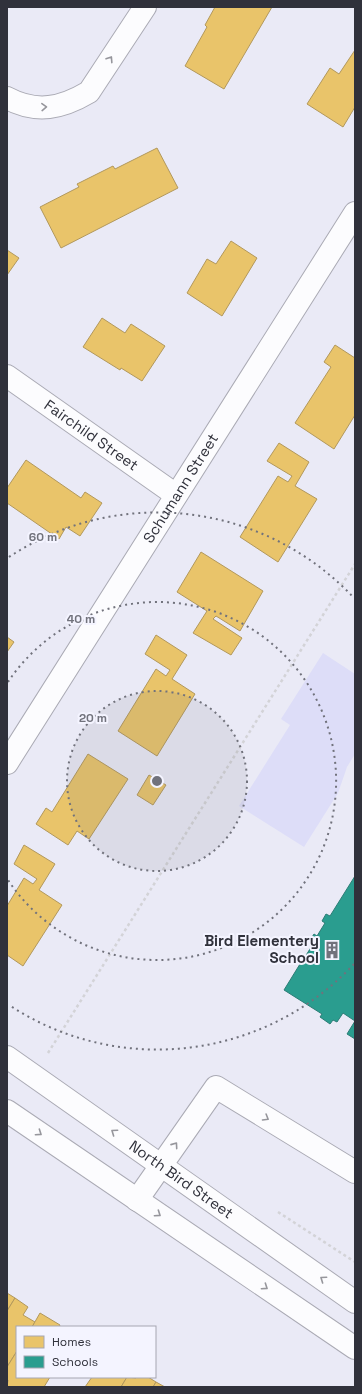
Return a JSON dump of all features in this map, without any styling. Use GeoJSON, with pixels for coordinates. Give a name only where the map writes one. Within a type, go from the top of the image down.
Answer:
{"type":"FeatureCollection","features":[{"type":"Feature","properties":{"kind":"street"},"geometry":{"type":"LineString","coordinates":[[7,98],[16,103],[31,107],[46,108],[62,106],[89,92],[145,7]]}},
{"type":"Feature","properties":{"kind":"street","name":"Schumann Street"},"geometry":{"type":"LineString","coordinates":[[7,763],[355,214]]}},
{"type":"Feature","properties":{"kind":"street","name":"Fairchild Street"},"geometry":{"type":"LineString","coordinates":[[7,376],[176,495]]}},
{"type":"Feature","properties":{"kind":"street","name":"North Bird Street"},"geometry":{"type":"LineString","coordinates":[[7,1057],[355,1302]]}},
{"type":"Feature","properties":{"kind":"street"},"geometry":{"type":"LineString","coordinates":[[137,1200],[216,1087],[355,1172]]}},
{"type":"Feature","properties":{"kind":"street"},"geometry":{"type":"LineString","coordinates":[[7,1111],[355,1348]]}},
{"type":"Feature","properties":{"kind":"path"},"geometry":{"type":"LineString","coordinates":[[46,1055],[355,564]]}},
{"type":"Feature","properties":{"kind":"shaded area"},"geometry":{"type":"Polygon","coordinates":[[[323,653],[355,674],[355,754],[347,767],[338,793],[304,847],[239,806],[290,725],[281,719],[323,653]]]}},
{"type":"Feature","properties":{"kind":"building: Homes"},"geometry":{"type":"Polygon","coordinates":[[[215,7],[272,7],[224,89],[185,66],[207,27],[205,25],[215,7]]]}},
{"type":"Feature","properties":{"kind":"building: Homes"},"geometry":{"type":"Polygon","coordinates":[[[355,50],[355,107],[343,127],[307,104],[330,68],[339,74],[355,50]]]}},
{"type":"Feature","properties":{"kind":"building: Homes"},"geometry":{"type":"Polygon","coordinates":[[[157,148],[178,188],[61,248],[40,207],[79,187],[77,184],[113,166],[115,169],[157,148]]]}},
{"type":"Feature","properties":{"kind":"building: Homes"},"geometry":{"type":"Polygon","coordinates":[[[231,241],[257,258],[222,316],[187,293],[207,259],[216,264],[231,241]]]}},
{"type":"Feature","properties":{"kind":"building: Homes"},"geometry":{"type":"Polygon","coordinates":[[[7,250],[19,258],[7,275],[7,250]]]}},
{"type":"Feature","properties":{"kind":"building: Homes"},"geometry":{"type":"Polygon","coordinates":[[[102,318],[125,333],[131,324],[165,346],[142,381],[121,368],[120,370],[83,347],[102,318]]]}},
{"type":"Feature","properties":{"kind":"building: Homes"},"geometry":{"type":"Polygon","coordinates":[[[335,345],[355,358],[355,415],[334,449],[295,423],[331,367],[324,362],[335,345]]]}},
{"type":"Feature","properties":{"kind":"building: Homes"},"geometry":{"type":"Polygon","coordinates":[[[279,443],[309,462],[295,486],[317,499],[278,562],[240,537],[278,476],[288,482],[292,476],[267,461],[279,443]]]}},
{"type":"Feature","properties":{"kind":"building: Homes"},"geometry":{"type":"Polygon","coordinates":[[[26,460],[81,498],[85,492],[102,503],[80,536],[66,527],[59,539],[7,503],[7,488],[26,460]]]}},
{"type":"Feature","properties":{"kind":"building: Homes"},"geometry":{"type":"Polygon","coordinates":[[[201,552],[263,591],[240,631],[216,616],[213,619],[242,638],[231,655],[193,633],[207,611],[177,592],[201,552]]]}},
{"type":"Feature","properties":{"kind":"building: Homes"},"geometry":{"type":"Polygon","coordinates":[[[156,635],[187,655],[172,679],[195,694],[157,756],[118,731],[156,669],[166,676],[170,670],[145,654],[156,635]]]}},
{"type":"Feature","properties":{"kind":"building: Homes"},"geometry":{"type":"Polygon","coordinates":[[[7,637],[14,642],[7,652],[7,637]]]}},
{"type":"Feature","properties":{"kind":"building: Homes"},"geometry":{"type":"Polygon","coordinates":[[[88,754],[128,779],[89,839],[77,831],[68,845],[36,824],[46,808],[52,812],[88,754]]]}},
{"type":"Feature","properties":{"kind":"building: Homes"},"geometry":{"type":"Polygon","coordinates":[[[149,775],[166,785],[153,805],[137,795],[149,775]]]}},
{"type":"Feature","properties":{"kind":"building: Homes"},"geometry":{"type":"Polygon","coordinates":[[[24,845],[55,864],[39,890],[62,905],[23,966],[7,955],[7,906],[24,878],[33,884],[37,879],[14,864],[24,845]]]}},
{"type":"Feature","properties":{"kind":"building: Homes"},"geometry":{"type":"Polygon","coordinates":[[[7,1293],[15,1298],[7,1311],[7,1293]]]}},
{"type":"Feature","properties":{"kind":"building: Homes"},"geometry":{"type":"Polygon","coordinates":[[[15,1298],[28,1307],[23,1315],[35,1322],[33,1326],[16,1326],[16,1353],[7,1367],[7,1311],[15,1298]]]}},
{"type":"Feature","properties":{"kind":"building: Homes"},"geometry":{"type":"Polygon","coordinates":[[[40,1313],[60,1325],[60,1326],[33,1326],[40,1313]]]}},
{"type":"Feature","properties":{"kind":"building: Homes"},"geometry":{"type":"Polygon","coordinates":[[[16,1353],[16,1378],[49,1378],[44,1387],[7,1387],[7,1367],[16,1353]]]}},
{"type":"Feature","properties":{"kind":"building: Homes"},"geometry":{"type":"Polygon","coordinates":[[[91,1378],[126,1378],[121,1387],[85,1387],[91,1378]]]}},
{"type":"Feature","properties":{"kind":"building: Homes"},"geometry":{"type":"Polygon","coordinates":[[[126,1378],[150,1378],[156,1382],[153,1387],[121,1387],[126,1378]]]}},
{"type":"Feature","properties":{"kind":"building: Homes"},"geometry":{"type":"Polygon","coordinates":[[[156,1382],[165,1387],[153,1387],[156,1382]]]}},
{"type":"Feature","properties":{"kind":"building: Schools","name":"Bird Elementery School"},"geometry":{"type":"Polygon","coordinates":[[[355,876],[355,1021],[343,1013],[337,1022],[333,1020],[330,1024],[320,1017],[322,1014],[284,990],[300,964],[297,962],[302,955],[305,957],[313,944],[309,942],[314,934],[317,936],[325,923],[322,921],[326,914],[330,916],[355,876]]]}},
{"type":"Feature","properties":{"kind":"building: Schools"},"geometry":{"type":"Polygon","coordinates":[[[355,1021],[355,1039],[347,1034],[355,1021]]]}},
{"type":"Feature","properties":{"kind":"place","name":"Bird Elementery School"},"geometry":{"type":"Point","coordinates":[332,950]}}]}
